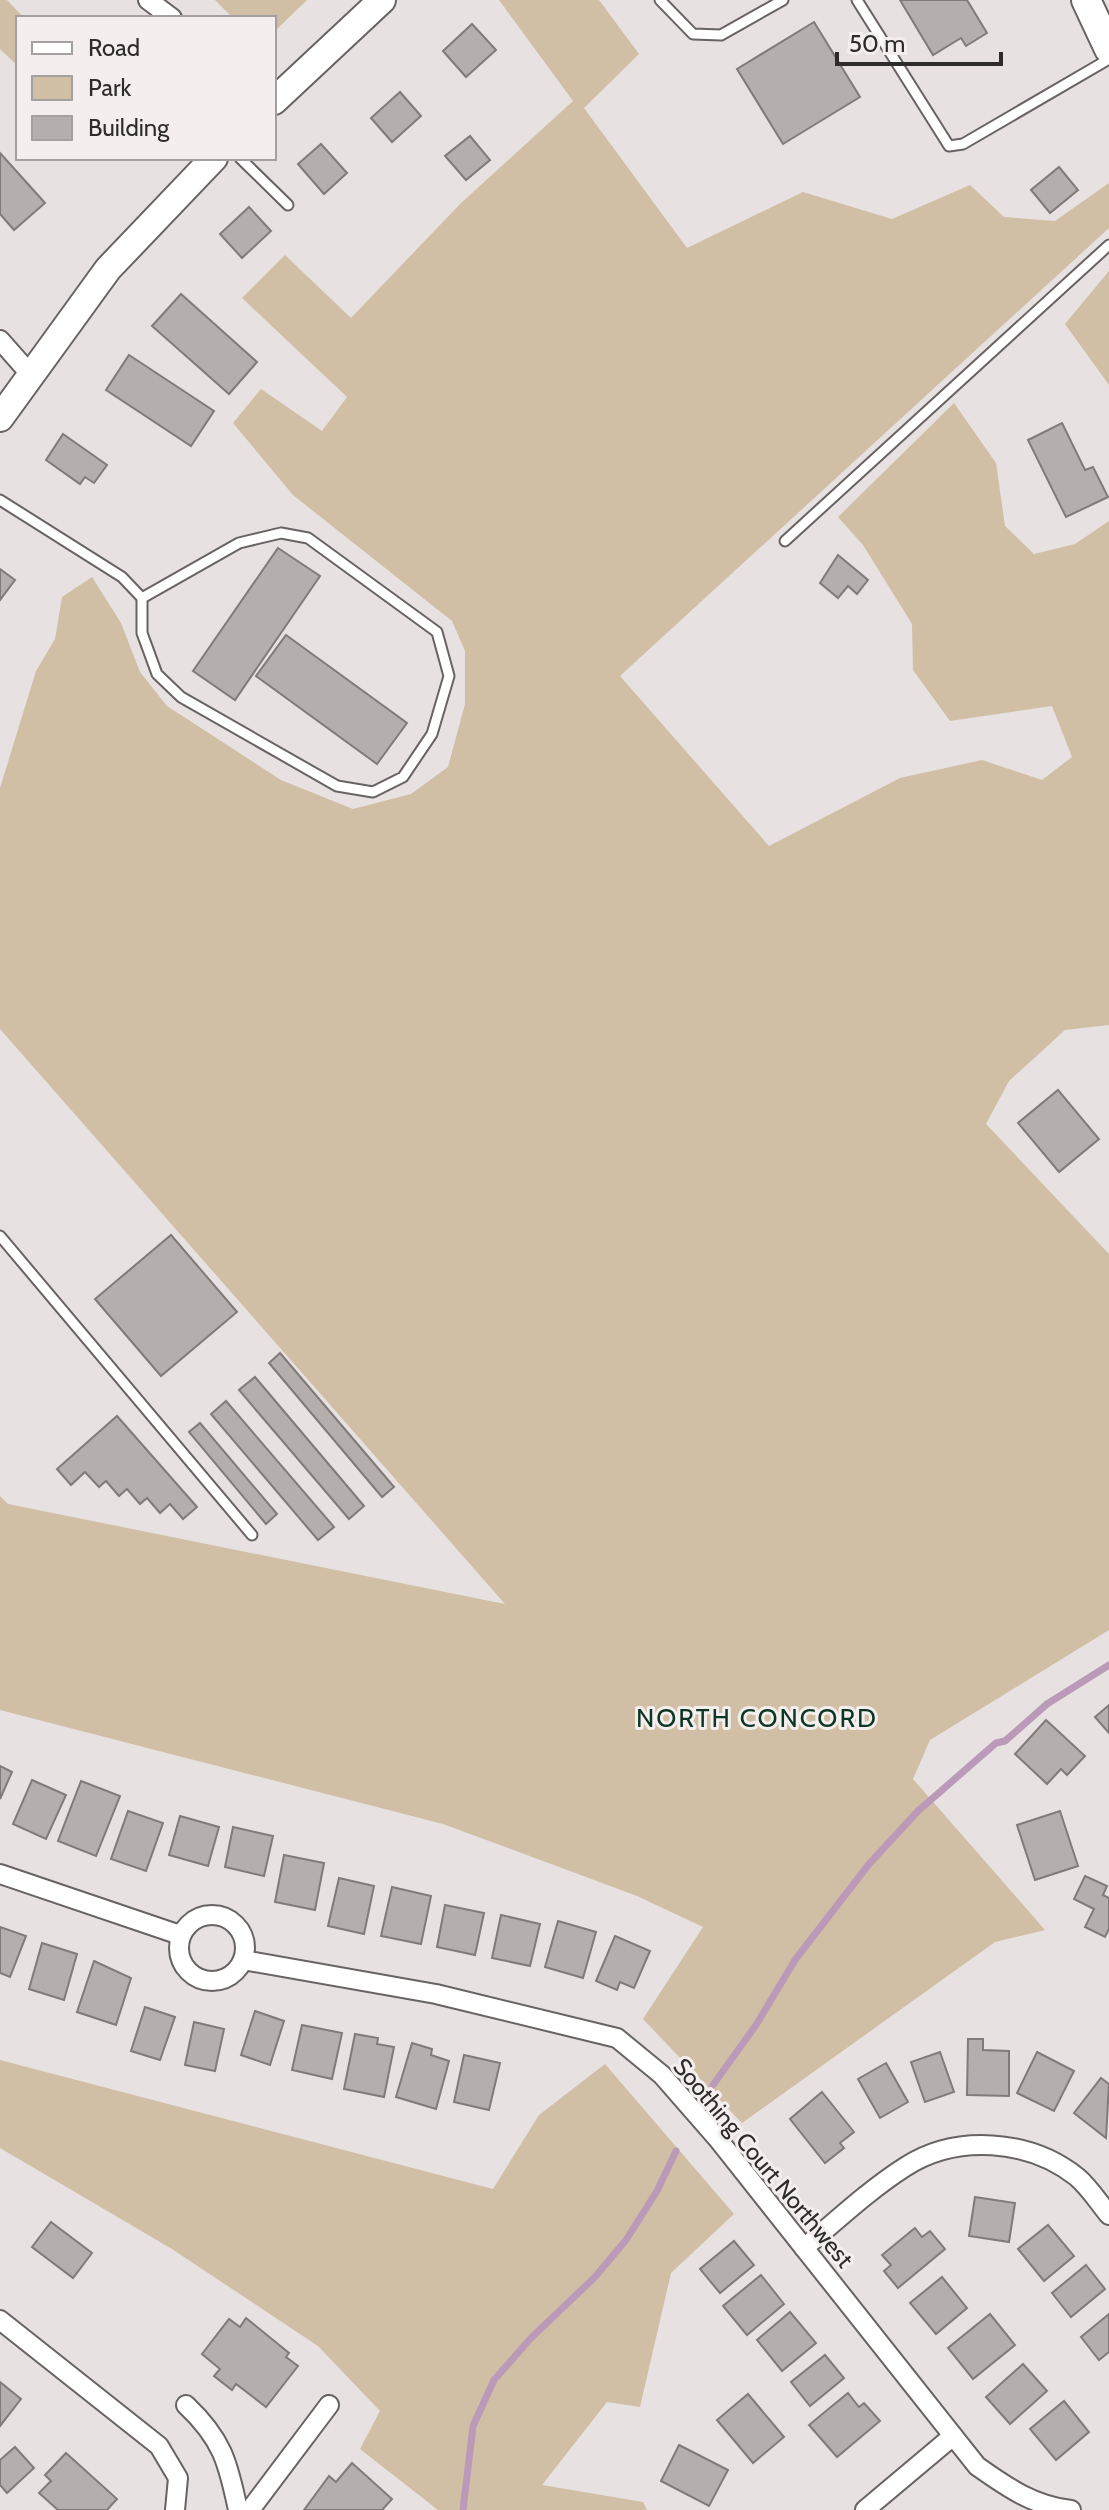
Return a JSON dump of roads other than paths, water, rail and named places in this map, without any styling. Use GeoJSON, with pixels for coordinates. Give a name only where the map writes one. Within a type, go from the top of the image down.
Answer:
{"type":"FeatureCollection","features":[{"type":"Feature","properties":{"kind":"main road"},"geometry":{"type":"LineString","coordinates":[[1086,0],[1109,49]]}},
{"type":"Feature","properties":{"kind":"street"},"geometry":{"type":"LineString","coordinates":[[148,0],[169,16]]}},
{"type":"Feature","properties":{"kind":"street"},"geometry":{"type":"LineString","coordinates":[[276,99],[382,0]]}},
{"type":"Feature","properties":{"kind":"street"},"geometry":{"type":"LineString","coordinates":[[0,418],[108,269],[212,160]]}},
{"type":"Feature","properties":{"kind":"street"},"geometry":{"type":"LineString","coordinates":[[0,340],[31,375]]}},
{"type":"Feature","properties":{"kind":"street"},"geometry":{"type":"LineString","coordinates":[[0,1874],[180,1935]]}},
{"type":"Feature","properties":{"kind":"street"},"geometry":{"type":"LineString","coordinates":[[206,1914],[224,1916],[238,1926],[245,1942],[243,1960],[233,1974],[217,1981],[200,1979],[185,1969],[178,1953],[180,1935],[190,1921],[206,1914]]}},
{"type":"Feature","properties":{"kind":"street","name":"Soothing Court Northwest"},"geometry":{"type":"LineString","coordinates":[[243,1960],[436,1994],[617,2038],[662,2075],[977,2466],[1011,2490],[1046,2507],[1071,2510]]}},
{"type":"Feature","properties":{"kind":"street"},"geometry":{"type":"LineString","coordinates":[[804,2248],[905,2167],[947,2148],[994,2144],[1047,2158],[1079,2178],[1109,2215]]}},
{"type":"Feature","properties":{"kind":"street"},"geometry":{"type":"LineString","coordinates":[[0,2320],[159,2446],[178,2478],[175,2510]]}},
{"type":"Feature","properties":{"kind":"street"},"geometry":{"type":"LineString","coordinates":[[186,2405],[212,2430],[224,2457],[238,2510]]}},
{"type":"Feature","properties":{"kind":"street"},"geometry":{"type":"LineString","coordinates":[[250,2510],[329,2405]]}},
{"type":"Feature","properties":{"kind":"street"},"geometry":{"type":"LineString","coordinates":[[865,2510],[953,2436]]}},
{"type":"Feature","properties":{"kind":"lane"},"geometry":{"type":"LineString","coordinates":[[660,0],[693,34],[721,35],[783,0]]}},
{"type":"Feature","properties":{"kind":"lane"},"geometry":{"type":"LineString","coordinates":[[857,0],[913,83],[949,146],[963,144],[1109,59]]}},
{"type":"Feature","properties":{"kind":"lane"},"geometry":{"type":"LineString","coordinates":[[242,160],[288,205]]}},
{"type":"Feature","properties":{"kind":"lane"},"geometry":{"type":"LineString","coordinates":[[785,541],[1109,245]]}},
{"type":"Feature","properties":{"kind":"lane"},"geometry":{"type":"LineString","coordinates":[[0,500],[122,577],[142,598],[142,633],[157,674],[181,697],[337,786],[373,792],[403,777],[432,734],[449,676],[437,632],[308,538],[281,533],[239,543],[142,598]]}},
{"type":"Feature","properties":{"kind":"lane"},"geometry":{"type":"LineString","coordinates":[[0,1236],[252,1535]]}},
{"type":"Feature","properties":{"kind":"waterway"},"geometry":{"type":"LineString","coordinates":[[713,2085],[756,2025],[795,1960],[869,1864],[918,1811],[996,1743],[1005,1741],[1047,1704],[1109,1665]]}},
{"type":"Feature","properties":{"kind":"waterway"},"geometry":{"type":"LineString","coordinates":[[463,2510],[473,2426],[494,2380],[531,2338],[595,2277],[626,2240],[657,2191],[676,2151]]}},
{"type":"Feature","properties":{"kind":"district","name":"NORTH CONCORD"},"geometry":{"type":"Point","coordinates":[757,1718]}}]}
